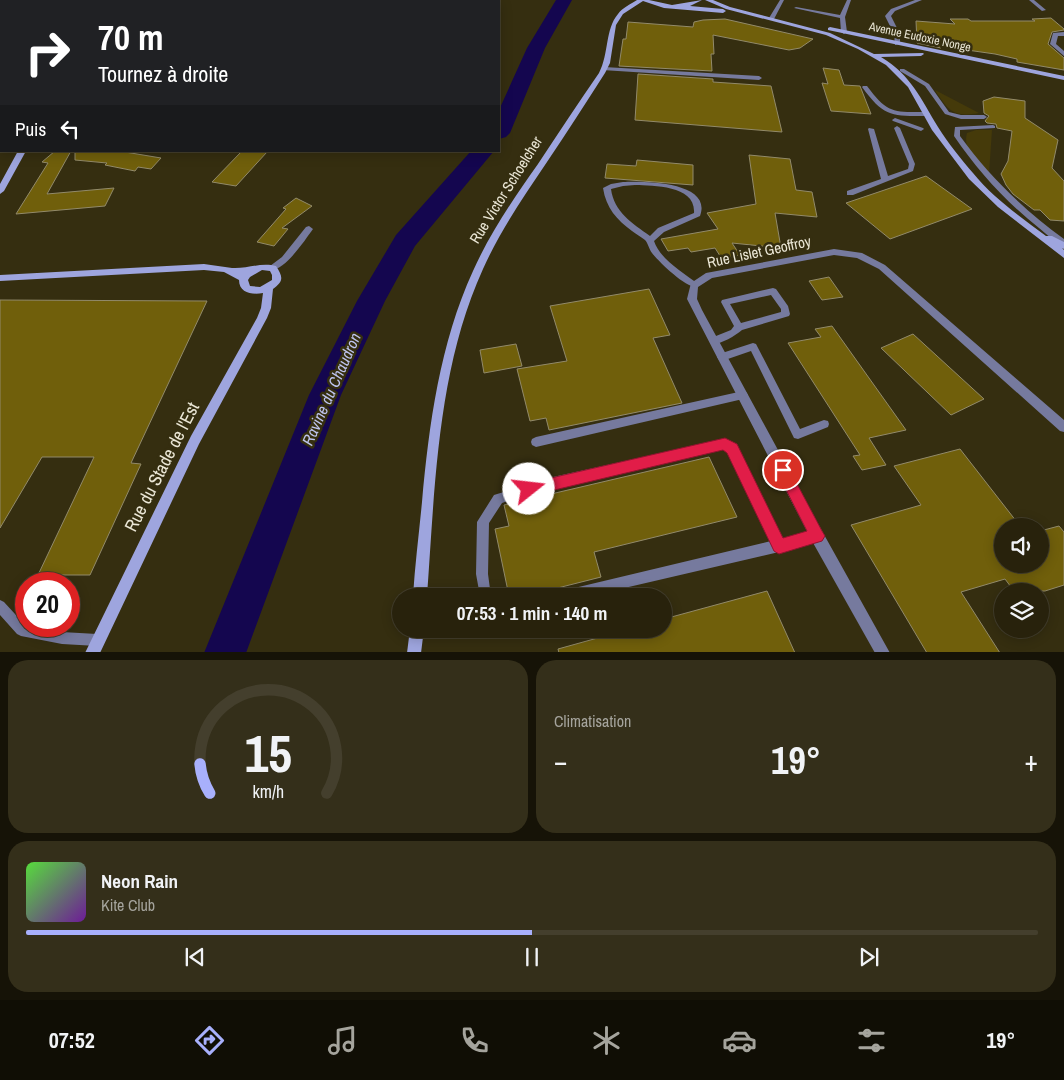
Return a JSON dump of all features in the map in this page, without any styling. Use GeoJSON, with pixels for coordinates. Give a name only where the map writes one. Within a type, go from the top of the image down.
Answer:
{"type":"FeatureCollection","features":[{"type":"Feature","properties":{"kind":"main road"},"geometry":{"type":"LineString","coordinates":[[617,20],[621,13],[643,0],[658,5]]}},
{"type":"Feature","properties":{"kind":"main road"},"geometry":{"type":"LineString","coordinates":[[679,6],[699,0]]}},
{"type":"Feature","properties":{"kind":"main road"},"geometry":{"type":"LineString","coordinates":[[708,0],[728,8],[828,34],[873,55],[897,72],[911,86]]}},
{"type":"Feature","properties":{"kind":"main road"},"geometry":{"type":"LineString","coordinates":[[644,7],[658,5],[712,9],[817,33],[851,49],[885,70],[921,104]]}},
{"type":"Feature","properties":{"kind":"main road"},"geometry":{"type":"LineString","coordinates":[[617,20],[638,10]]}},
{"type":"Feature","properties":{"kind":"main road","name":"Avenue Eudoxie Nonge"},"geometry":{"type":"LineString","coordinates":[[772,18],[1064,80]]}},
{"type":"Feature","properties":{"kind":"main road","name":"Rue Victor Schoelcher"},"geometry":{"type":"LineString","coordinates":[[421,588],[437,426],[445,374],[457,327],[471,286],[500,226],[604,69],[611,45],[613,25],[617,20]]}},
{"type":"Feature","properties":{"kind":"main road"},"geometry":{"type":"LineString","coordinates":[[897,44],[893,54],[921,104],[936,130],[972,177],[1001,205],[1064,255]]}},
{"type":"Feature","properties":{"kind":"main road","name":"Avenue Eudoxie Nonge"},"geometry":{"type":"LineString","coordinates":[[851,49],[873,55],[915,53],[937,56],[1064,80]]}},
{"type":"Feature","properties":{"kind":"main road"},"geometry":{"type":"LineString","coordinates":[[0,190],[21,152]]}},
{"type":"Feature","properties":{"kind":"main road"},"geometry":{"type":"LineString","coordinates":[[1022,222],[1064,244]]}},
{"type":"Feature","properties":{"kind":"main road"},"geometry":{"type":"LineString","coordinates":[[0,278],[204,267],[231,271],[273,268]]}},
{"type":"Feature","properties":{"kind":"main road"},"geometry":{"type":"LineString","coordinates":[[256,268],[243,278],[244,288],[248,291],[267,294]]}},
{"type":"Feature","properties":{"kind":"main road","name":"Rue du Stade de l'Est"},"geometry":{"type":"LineString","coordinates":[[94,646],[195,440],[256,331],[266,308],[267,294],[276,282],[278,275],[273,268]]}},
{"type":"Feature","properties":{"kind":"main road"},"geometry":{"type":"LineString","coordinates":[[231,271],[243,278]]}},
{"type":"Feature","properties":{"kind":"main road"},"geometry":{"type":"LineString","coordinates":[[414,652],[416,638]]}},
{"type":"Feature","properties":{"kind":"street"},"geometry":{"type":"LineString","coordinates":[[1064,34],[1055,34],[1053,44],[1064,54]]}},
{"type":"Feature","properties":{"kind":"street","name":"Rue Lislet Geoffroy"},"geometry":{"type":"LineString","coordinates":[[883,652],[817,536],[692,299],[694,285],[709,276],[834,252],[859,255],[882,267],[1064,427]]}},
{"type":"Feature","properties":{"kind":"lane"},"geometry":{"type":"LineString","coordinates":[[772,18],[782,0]]}},
{"type":"Feature","properties":{"kind":"lane"},"geometry":{"type":"LineString","coordinates":[[844,32],[842,17],[849,0]]}},
{"type":"Feature","properties":{"kind":"lane"},"geometry":{"type":"LineString","coordinates":[[897,44],[897,34],[888,16],[893,10],[920,0]]}},
{"type":"Feature","properties":{"kind":"lane"},"geometry":{"type":"LineString","coordinates":[[1031,0],[1044,10]]}},
{"type":"Feature","properties":{"kind":"lane"},"geometry":{"type":"LineString","coordinates":[[796,8],[842,17]]}},
{"type":"Feature","properties":{"kind":"lane"},"geometry":{"type":"LineString","coordinates":[[604,69],[759,78]]}},
{"type":"Feature","properties":{"kind":"lane"},"geometry":{"type":"LineString","coordinates":[[902,70],[927,86],[947,113],[961,117],[984,117]]}},
{"type":"Feature","properties":{"kind":"lane"},"geometry":{"type":"LineString","coordinates":[[865,87],[878,106],[887,112],[927,114]]}},
{"type":"Feature","properties":{"kind":"lane"},"geometry":{"type":"LineString","coordinates":[[895,120],[921,130]]}},
{"type":"Feature","properties":{"kind":"lane"},"geometry":{"type":"LineString","coordinates":[[993,127],[957,128],[957,136],[986,177],[1012,203],[1064,244]]}},
{"type":"Feature","properties":{"kind":"lane"},"geometry":{"type":"LineString","coordinates":[[850,192],[908,172],[912,168],[898,128]]}},
{"type":"Feature","properties":{"kind":"lane"},"geometry":{"type":"LineString","coordinates":[[871,129],[885,180]]}},
{"type":"Feature","properties":{"kind":"lane"},"geometry":{"type":"LineString","coordinates":[[650,240],[662,230],[697,214],[698,204],[694,199],[683,190],[654,185],[624,183],[613,184],[607,188],[609,201],[623,221],[650,240],[650,245],[662,260],[694,285]]}},
{"type":"Feature","properties":{"kind":"lane"},"geometry":{"type":"LineString","coordinates":[[1001,205],[1012,203]]}},
{"type":"Feature","properties":{"kind":"lane"},"geometry":{"type":"LineString","coordinates":[[273,268],[285,259],[309,229]]}},
{"type":"Feature","properties":{"kind":"lane"},"geometry":{"type":"LineString","coordinates":[[714,341],[734,332],[739,327],[786,314],[785,308],[773,291],[725,302],[739,327]]}},
{"type":"Feature","properties":{"kind":"lane"},"geometry":{"type":"LineString","coordinates":[[722,357],[752,347],[798,435],[824,424]]}},
{"type":"Feature","properties":{"kind":"lane"},"geometry":{"type":"LineString","coordinates":[[536,442],[743,395]]}},
{"type":"Feature","properties":{"kind":"lane"},"geometry":{"type":"LineString","coordinates":[[484,588],[483,522],[498,499],[544,484],[725,444],[732,449],[779,546]]}},
{"type":"Feature","properties":{"kind":"lane"},"geometry":{"type":"LineString","coordinates":[[600,588],[817,536]]}},
{"type":"Feature","properties":{"kind":"lane"},"geometry":{"type":"LineString","coordinates":[[0,606],[21,630],[94,646]]}},
{"type":"Feature","properties":{"kind":"shaded area"},"geometry":{"type":"Polygon","coordinates":[[[935,90],[979,113],[963,114],[952,111],[935,90]]]}},
{"type":"Feature","properties":{"kind":"shaded area"},"geometry":{"type":"Polygon","coordinates":[[[976,130],[992,130],[989,174],[972,155],[967,145],[967,133],[976,130]]]}},
{"type":"Feature","properties":{"kind":"building"},"geometry":{"type":"Polygon","coordinates":[[[1051,18],[1064,29],[1052,32],[1048,44],[1064,58],[1064,70],[1017,62],[1017,59],[995,54],[967,50],[966,46],[941,42],[941,48],[917,43],[916,21],[955,24],[950,19],[968,19],[971,21],[1035,21],[1032,19],[1051,18]]]}},
{"type":"Feature","properties":{"kind":"building"},"geometry":{"type":"Polygon","coordinates":[[[725,19],[813,39],[800,48],[789,50],[713,35],[714,54],[711,54],[712,71],[619,66],[628,22],[693,27],[694,22],[725,19]]]}},
{"type":"Feature","properties":{"kind":"building"},"geometry":{"type":"Polygon","coordinates":[[[823,68],[839,70],[844,85],[860,86],[871,114],[831,111],[822,83],[828,84],[823,68]]]}},
{"type":"Feature","properties":{"kind":"building"},"geometry":{"type":"Polygon","coordinates":[[[638,74],[713,79],[713,82],[771,86],[782,132],[635,120],[638,74]]]}},
{"type":"Feature","properties":{"kind":"building"},"geometry":{"type":"Polygon","coordinates":[[[994,97],[1025,101],[1025,118],[1058,140],[1052,168],[1064,181],[1064,221],[1050,220],[1040,210],[1034,210],[1013,194],[1006,185],[1001,174],[1008,161],[1012,131],[997,128],[996,124],[985,121],[989,116],[984,113],[983,101],[994,97]]]}},
{"type":"Feature","properties":{"kind":"building"},"geometry":{"type":"Polygon","coordinates":[[[54,152],[70,152],[47,194],[114,188],[105,206],[16,214],[48,163],[42,162],[54,152]]]}},
{"type":"Feature","properties":{"kind":"building"},"geometry":{"type":"Polygon","coordinates":[[[75,152],[125,152],[161,158],[151,169],[138,167],[135,171],[105,165],[107,163],[75,160],[75,152]]]}},
{"type":"Feature","properties":{"kind":"building"},"geometry":{"type":"Polygon","coordinates":[[[241,152],[267,152],[236,186],[212,182],[241,152]]]}},
{"type":"Feature","properties":{"kind":"building"},"geometry":{"type":"Polygon","coordinates":[[[749,155],[790,159],[796,190],[812,192],[817,217],[775,213],[781,248],[732,243],[740,255],[722,259],[715,248],[691,252],[688,248],[668,251],[661,239],[718,229],[707,213],[756,204],[749,155]]]}},
{"type":"Feature","properties":{"kind":"building"},"geometry":{"type":"Polygon","coordinates":[[[637,160],[693,165],[693,185],[605,178],[607,164],[636,166],[637,160]]]}},
{"type":"Feature","properties":{"kind":"building"},"geometry":{"type":"Polygon","coordinates":[[[926,176],[972,209],[890,239],[846,203],[926,176]]]}},
{"type":"Feature","properties":{"kind":"building"},"geometry":{"type":"Polygon","coordinates":[[[296,198],[312,206],[282,228],[288,229],[274,246],[257,242],[286,209],[283,208],[296,198]]]}},
{"type":"Feature","properties":{"kind":"building"},"geometry":{"type":"Polygon","coordinates":[[[829,277],[843,297],[822,300],[809,281],[829,277]]]}},
{"type":"Feature","properties":{"kind":"building"},"geometry":{"type":"Polygon","coordinates":[[[649,289],[670,335],[653,338],[682,403],[549,430],[546,418],[530,421],[517,369],[567,361],[550,306],[649,289]]]}},
{"type":"Feature","properties":{"kind":"building"},"geometry":{"type":"Polygon","coordinates":[[[0,300],[207,301],[131,463],[141,464],[90,575],[80,575],[80,572],[39,572],[94,457],[42,457],[0,528],[0,300]]]}},
{"type":"Feature","properties":{"kind":"building"},"geometry":{"type":"Polygon","coordinates":[[[832,326],[906,430],[869,438],[886,465],[862,470],[853,456],[860,455],[788,343],[821,337],[815,329],[832,326]]]}},
{"type":"Feature","properties":{"kind":"building"},"geometry":{"type":"Polygon","coordinates":[[[913,334],[984,399],[951,415],[881,348],[913,334]]]}},
{"type":"Feature","properties":{"kind":"building"},"geometry":{"type":"Polygon","coordinates":[[[516,344],[522,366],[484,373],[480,350],[516,344]]]}},
{"type":"Feature","properties":{"kind":"building"},"geometry":{"type":"Polygon","coordinates":[[[960,449],[1014,518],[994,518],[994,573],[1049,573],[1049,529],[1059,526],[1064,532],[1064,585],[1049,590],[1049,583],[1008,583],[1005,579],[961,592],[999,652],[926,652],[851,525],[921,505],[894,466],[960,449]]]}},
{"type":"Feature","properties":{"kind":"building"},"geometry":{"type":"Polygon","coordinates":[[[709,457],[737,517],[594,552],[601,577],[558,588],[507,588],[495,529],[509,526],[504,505],[709,457]]]}},
{"type":"Feature","properties":{"kind":"building"},"geometry":{"type":"Polygon","coordinates":[[[767,591],[795,652],[559,652],[558,649],[598,638],[672,638],[672,617],[767,591]]]}},
{"type":"Feature","properties":{"kind":"waterway","name":"Ravine du Chaudron"},"geometry":{"type":"LineString","coordinates":[[500,131],[536,48],[564,0]]}},
{"type":"Feature","properties":{"kind":"waterway","name":"Ravine du Chaudron"},"geometry":{"type":"LineString","coordinates":[[225,652],[325,395],[371,301],[405,241],[482,152]]}},
{"type":"Feature","properties":{"kind":"route"},"geometry":{"type":"LineString","coordinates":[[529,489],[544,484],[725,444],[732,449],[779,546],[817,536],[783,470]]}}]}
